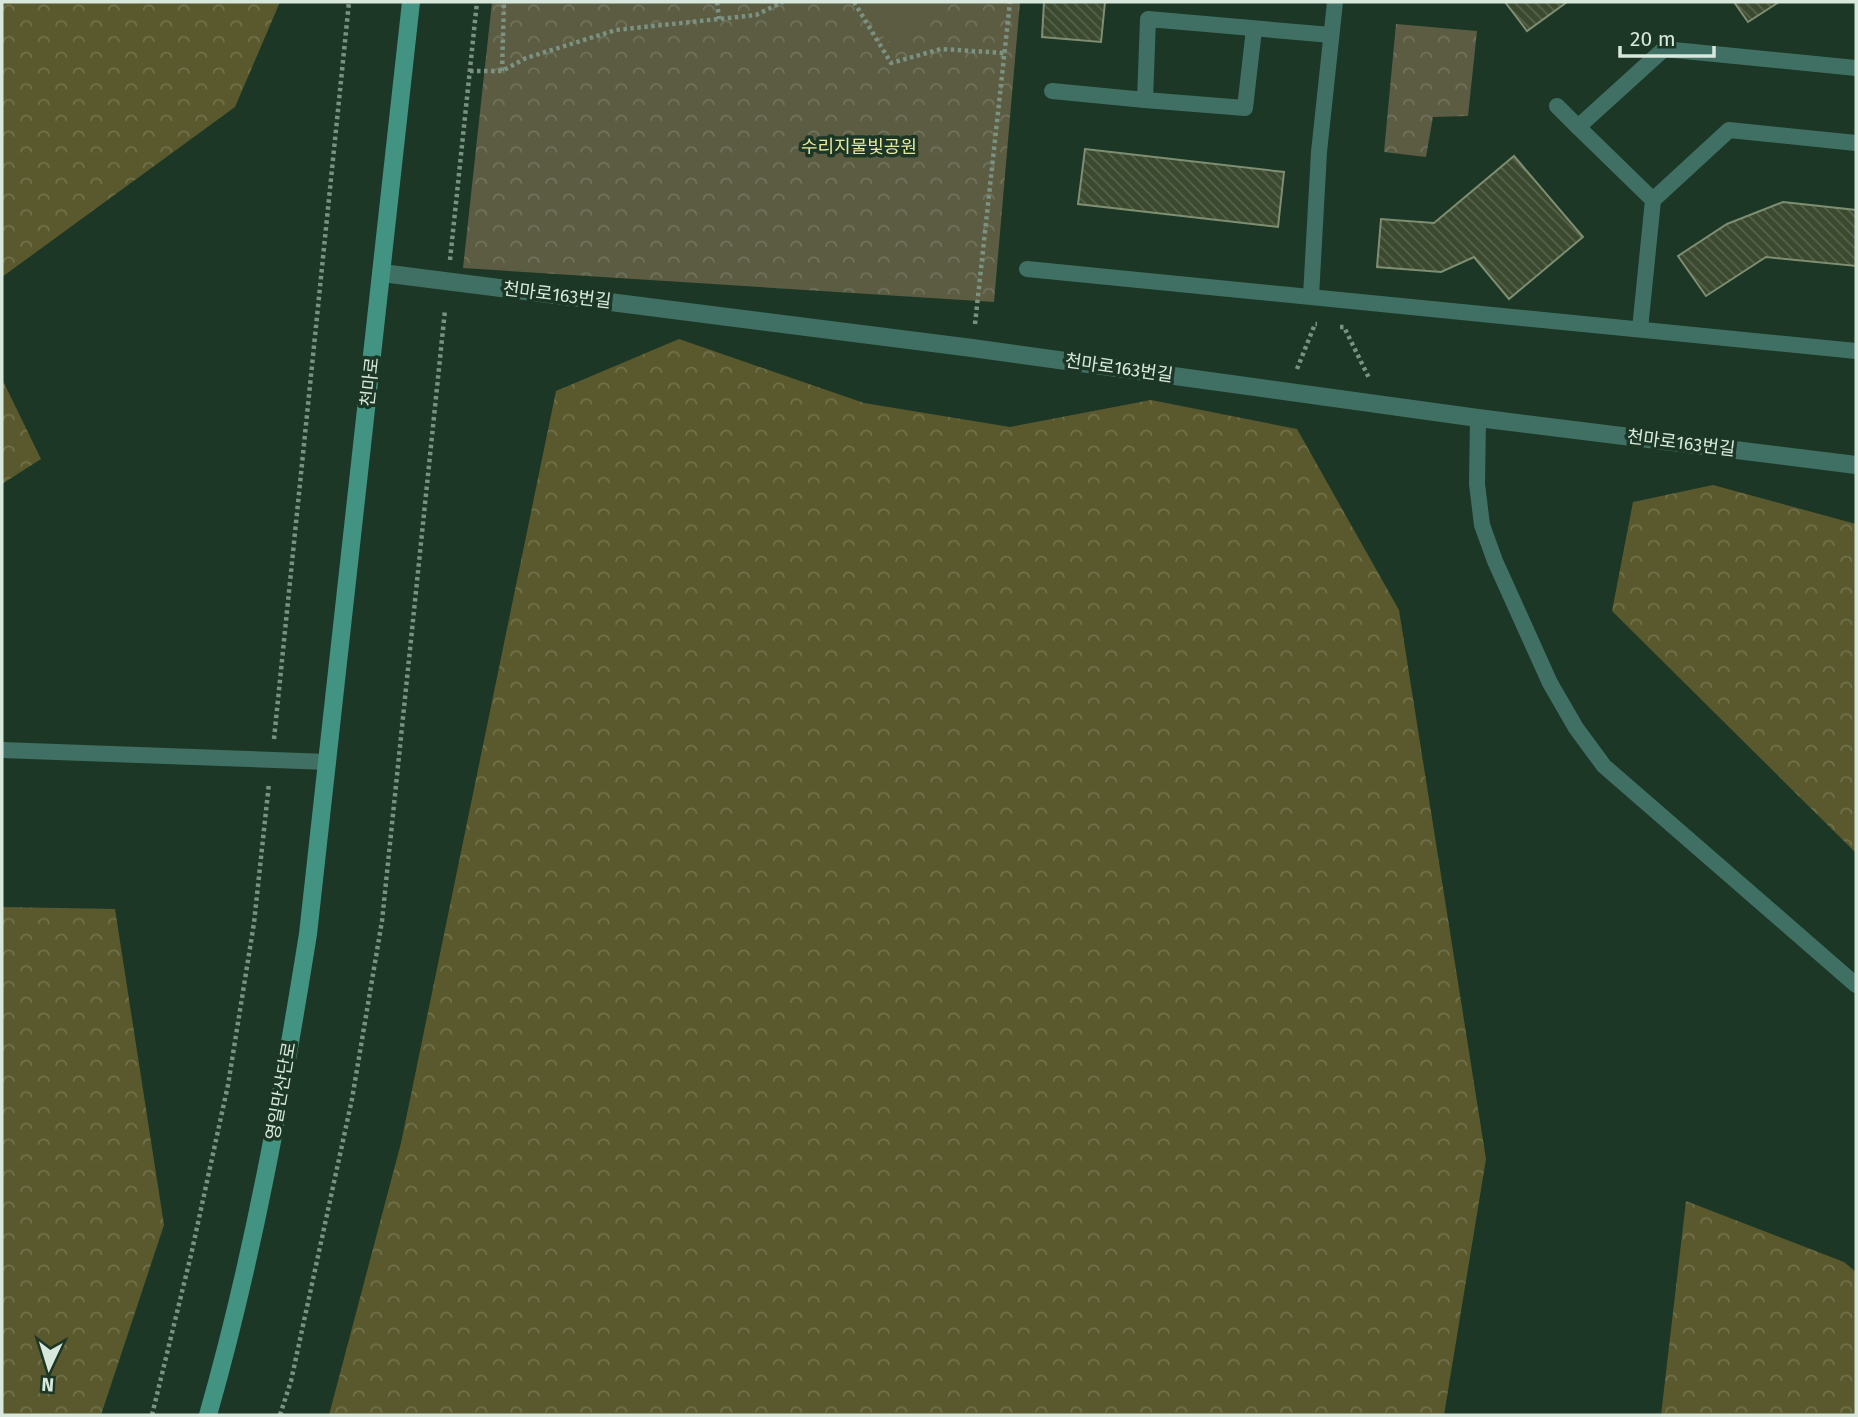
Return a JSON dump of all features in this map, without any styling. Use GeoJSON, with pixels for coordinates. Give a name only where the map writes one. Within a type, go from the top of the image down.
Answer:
{"type":"FeatureCollection","features":[{"type":"Feature","properties":{"kind":"street","name":"천마로"},"geometry":{"type":"LineString","coordinates":[[328,762],[411,2]]}},
{"type":"Feature","properties":{"kind":"street","name":"천마로163번길"},"geometry":{"type":"LineString","coordinates":[[382,273],[972,348],[1478,418],[1856,466]]}},
{"type":"Feature","properties":{"kind":"street","name":"영일만산단로"},"geometry":{"type":"LineString","coordinates":[[208,1415],[255,1224],[288,1062],[308,934],[328,762]]}},
{"type":"Feature","properties":{"kind":"lane"},"geometry":{"type":"LineString","coordinates":[[1311,296],[1319,152],[1335,2]]}},
{"type":"Feature","properties":{"kind":"lane"},"geometry":{"type":"LineString","coordinates":[[1145,100],[1148,19],[1331,35]]}},
{"type":"Feature","properties":{"kind":"lane"},"geometry":{"type":"LineString","coordinates":[[1052,91],[1245,108],[1254,29]]}},
{"type":"Feature","properties":{"kind":"lane"},"geometry":{"type":"LineString","coordinates":[[1578,127],[1664,49],[1856,68]]}},
{"type":"Feature","properties":{"kind":"lane"},"geometry":{"type":"LineString","coordinates":[[1557,106],[1653,200]]}},
{"type":"Feature","properties":{"kind":"lane"},"geometry":{"type":"LineString","coordinates":[[1640,330],[1653,200],[1729,130],[1856,142]]}},
{"type":"Feature","properties":{"kind":"lane"},"geometry":{"type":"LineString","coordinates":[[1027,269],[1856,351]]}},
{"type":"Feature","properties":{"kind":"lane"},"geometry":{"type":"LineString","coordinates":[[1478,418],[1477,484],[1482,525],[1495,561],[1550,683],[1576,728],[1604,766],[1622,783],[1856,985]]}},
{"type":"Feature","properties":{"kind":"lane"},"geometry":{"type":"LineString","coordinates":[[2,750],[328,762]]}},
{"type":"Feature","properties":{"kind":"path"},"geometry":{"type":"LineString","coordinates":[[152,1415],[228,1085],[254,923],[349,2]]}},
{"type":"Feature","properties":{"kind":"path"},"geometry":{"type":"LineString","coordinates":[[450,261],[477,2]]}},
{"type":"Feature","properties":{"kind":"path"},"geometry":{"type":"LineString","coordinates":[[502,71],[503,2]]}},
{"type":"Feature","properties":{"kind":"path"},"geometry":{"type":"LineString","coordinates":[[717,2],[719,19]]}},
{"type":"Feature","properties":{"kind":"path"},"geometry":{"type":"LineString","coordinates":[[470,71],[502,71],[526,58],[616,30],[756,15],[783,2]]}},
{"type":"Feature","properties":{"kind":"path"},"geometry":{"type":"LineString","coordinates":[[853,2],[891,63],[941,49],[1004,53]]}},
{"type":"Feature","properties":{"kind":"path"},"geometry":{"type":"LineString","coordinates":[[972,348],[1010,2]]}},
{"type":"Feature","properties":{"kind":"path"},"geometry":{"type":"LineString","coordinates":[[280,1415],[291,1381],[352,1099],[382,921],[445,310]]}},
{"type":"Feature","properties":{"kind":"path"},"geometry":{"type":"LineString","coordinates":[[1288,392],[1315,324],[1327,325]]}},
{"type":"Feature","properties":{"kind":"path"},"geometry":{"type":"LineString","coordinates":[[1336,326],[1344,327],[1382,404]]}},
{"type":"Feature","properties":{"kind":"green space"},"geometry":{"type":"Polygon","coordinates":[[[2,2],[280,2],[235,107],[2,277],[2,2]]]}},
{"type":"Feature","properties":{"kind":"green space","name":"수리지물빛공원"},"geometry":{"type":"Polygon","coordinates":[[[492,2],[1020,2],[994,302],[463,268],[492,2]]]}},
{"type":"Feature","properties":{"kind":"green space"},"geometry":{"type":"Polygon","coordinates":[[[863,2],[922,2],[933,22],[887,42],[863,2]]]}},
{"type":"Feature","properties":{"kind":"green space"},"geometry":{"type":"Polygon","coordinates":[[[1396,24],[1477,31],[1468,116],[1433,117],[1426,157],[1384,152],[1396,24]]]}},
{"type":"Feature","properties":{"kind":"green space"},"geometry":{"type":"Polygon","coordinates":[[[679,339],[864,403],[1010,427],[1151,400],[1297,429],[1399,610],[1486,1159],[1444,1415],[329,1415],[401,1143],[556,391],[679,339]]]}},
{"type":"Feature","properties":{"kind":"green space"},"geometry":{"type":"Polygon","coordinates":[[[2,379],[41,459],[2,484],[2,379]]]}},
{"type":"Feature","properties":{"kind":"green space"},"geometry":{"type":"Polygon","coordinates":[[[1713,485],[1856,524],[1856,853],[1612,611],[1633,502],[1713,485]]]}},
{"type":"Feature","properties":{"kind":"green space"},"geometry":{"type":"Polygon","coordinates":[[[2,907],[115,909],[164,1225],[101,1415],[2,1415],[2,907]]]}},
{"type":"Feature","properties":{"kind":"green space"},"geometry":{"type":"Polygon","coordinates":[[[1686,1201],[1844,1262],[1856,1272],[1856,1415],[1661,1415],[1686,1201]]]}},
{"type":"Feature","properties":{"kind":"building"},"geometry":{"type":"Polygon","coordinates":[[[1044,2],[1105,2],[1101,42],[1042,37],[1044,2]]]}},
{"type":"Feature","properties":{"kind":"building"},"geometry":{"type":"Polygon","coordinates":[[[1505,2],[1567,2],[1527,31],[1505,2]]]}},
{"type":"Feature","properties":{"kind":"building"},"geometry":{"type":"Polygon","coordinates":[[[1734,2],[1779,2],[1748,22],[1734,2]]]}},
{"type":"Feature","properties":{"kind":"building"},"geometry":{"type":"Polygon","coordinates":[[[1085,149],[1284,172],[1278,227],[1078,204],[1085,149]]]}},
{"type":"Feature","properties":{"kind":"building"},"geometry":{"type":"Polygon","coordinates":[[[1514,156],[1583,237],[1509,299],[1474,257],[1441,272],[1377,267],[1381,219],[1434,223],[1514,156]]]}},
{"type":"Feature","properties":{"kind":"building"},"geometry":{"type":"Polygon","coordinates":[[[1783,202],[1856,210],[1856,266],[1766,257],[1706,296],[1678,256],[1727,224],[1783,202]]]}}]}
